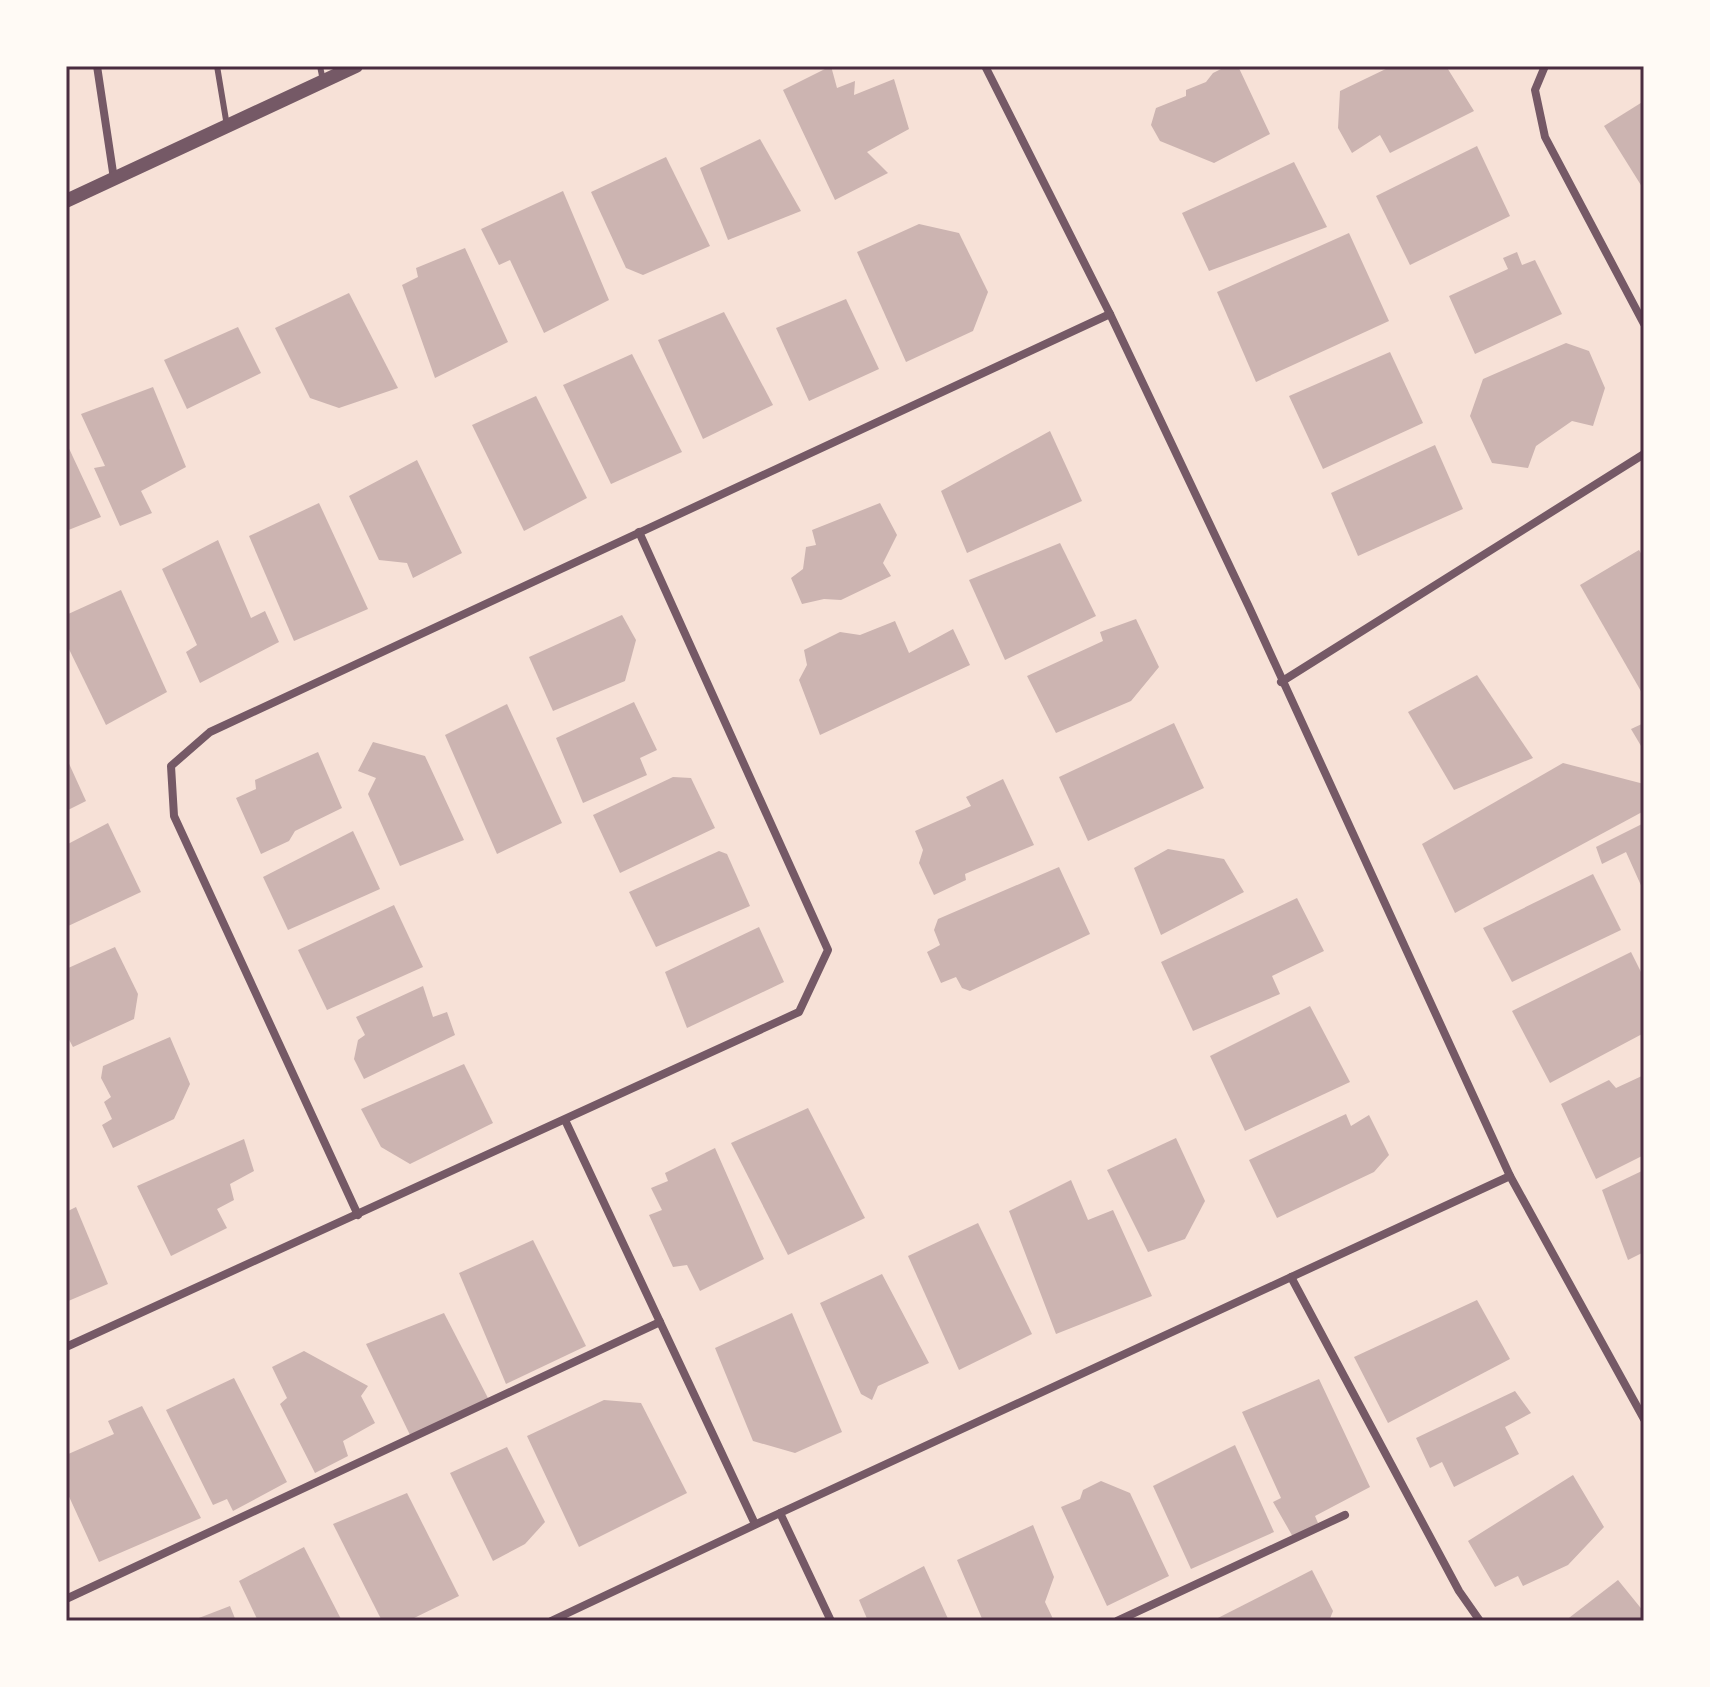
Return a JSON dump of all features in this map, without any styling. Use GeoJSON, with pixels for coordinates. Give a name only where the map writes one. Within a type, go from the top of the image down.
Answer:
{"type":"FeatureCollection","features":[{"type":"Feature","properties":{"kind":"street"},"geometry":{"type":"LineString","coordinates":[[97,66],[114,179]]}},
{"type":"Feature","properties":{"kind":"street"},"geometry":{"type":"LineString","coordinates":[[66,201],[227,126],[322,74],[356,66]]}},
{"type":"Feature","properties":{"kind":"street"},"geometry":{"type":"LineString","coordinates":[[985,66],[1110,314],[1510,1176],[1644,1419]]}},
{"type":"Feature","properties":{"kind":"street"},"geometry":{"type":"LineString","coordinates":[[1545,66],[1535,90],[1545,137],[1644,324]]}},
{"type":"Feature","properties":{"kind":"street"},"geometry":{"type":"LineString","coordinates":[[358,1215],[174,816],[171,766],[210,732],[1110,314]]}},
{"type":"Feature","properties":{"kind":"street"},"geometry":{"type":"LineString","coordinates":[[1281,682],[1644,454]]}},
{"type":"Feature","properties":{"kind":"street"},"geometry":{"type":"LineString","coordinates":[[66,1347],[799,1012],[828,950],[639,532]]}},
{"type":"Feature","properties":{"kind":"street"},"geometry":{"type":"LineString","coordinates":[[565,1120],[755,1524]]}},
{"type":"Feature","properties":{"kind":"street"},"geometry":{"type":"LineString","coordinates":[[551,1621],[1510,1176]]}},
{"type":"Feature","properties":{"kind":"street"},"geometry":{"type":"LineString","coordinates":[[1291,1277],[1459,1591],[1480,1621]]}},
{"type":"Feature","properties":{"kind":"street"},"geometry":{"type":"LineString","coordinates":[[66,1599],[660,1322]]}},
{"type":"Feature","properties":{"kind":"street"},"geometry":{"type":"LineString","coordinates":[[780,1513],[831,1621]]}},
{"type":"Feature","properties":{"kind":"street"},"geometry":{"type":"LineString","coordinates":[[1117,1621],[1345,1515]]}},
{"type":"Feature","properties":{"kind":"lane"},"geometry":{"type":"LineString","coordinates":[[217,66],[227,126]]}},
{"type":"Feature","properties":{"kind":"building"},"geometry":{"type":"Polygon","coordinates":[[[831,66],[837,88],[855,81],[854,95],[894,79],[909,129],[867,152],[888,173],[835,200],[783,90],[831,66]]]}},
{"type":"Feature","properties":{"kind":"building"},"geometry":{"type":"Polygon","coordinates":[[[1227,66],[1238,66],[1270,134],[1214,163],[1160,141],[1151,125],[1156,108],[1186,96],[1186,90],[1206,82],[1213,73],[1227,66]]]}},
{"type":"Feature","properties":{"kind":"building"},"geometry":{"type":"Polygon","coordinates":[[[1392,66],[1446,66],[1474,111],[1390,153],[1380,135],[1352,153],[1338,128],[1340,91],[1392,66]]]}},
{"type":"Feature","properties":{"kind":"building"},"geometry":{"type":"Polygon","coordinates":[[[1644,101],[1644,190],[1604,126],[1644,101]]]}},
{"type":"Feature","properties":{"kind":"building"},"geometry":{"type":"Polygon","coordinates":[[[760,139],[801,211],[728,240],[700,168],[760,139]]]}},
{"type":"Feature","properties":{"kind":"building"},"geometry":{"type":"Polygon","coordinates":[[[1477,146],[1510,216],[1410,265],[1376,196],[1477,146]]]}},
{"type":"Feature","properties":{"kind":"building"},"geometry":{"type":"Polygon","coordinates":[[[666,157],[710,246],[643,275],[626,268],[591,192],[666,157]]]}},
{"type":"Feature","properties":{"kind":"building"},"geometry":{"type":"Polygon","coordinates":[[[1294,162],[1327,227],[1209,271],[1182,213],[1294,162]]]}},
{"type":"Feature","properties":{"kind":"building"},"geometry":{"type":"Polygon","coordinates":[[[563,191],[609,300],[544,333],[510,260],[499,265],[481,229],[563,191]]]}},
{"type":"Feature","properties":{"kind":"building"},"geometry":{"type":"Polygon","coordinates":[[[919,224],[959,233],[988,292],[973,331],[906,362],[857,252],[919,224]]]}},
{"type":"Feature","properties":{"kind":"building"},"geometry":{"type":"Polygon","coordinates":[[[1349,233],[1389,321],[1256,382],[1217,292],[1349,233]]]}},
{"type":"Feature","properties":{"kind":"building"},"geometry":{"type":"Polygon","coordinates":[[[465,248],[508,342],[435,378],[402,285],[418,277],[416,268],[465,248]]]}},
{"type":"Feature","properties":{"kind":"building"},"geometry":{"type":"Polygon","coordinates":[[[1517,252],[1522,265],[1535,260],[1562,314],[1475,354],[1449,296],[1508,269],[1503,258],[1517,252]]]}},
{"type":"Feature","properties":{"kind":"building"},"geometry":{"type":"Polygon","coordinates":[[[349,293],[398,388],[339,408],[310,398],[275,328],[349,293]]]}},
{"type":"Feature","properties":{"kind":"building"},"geometry":{"type":"Polygon","coordinates":[[[846,299],[879,369],[809,401],[776,328],[846,299]]]}},
{"type":"Feature","properties":{"kind":"building"},"geometry":{"type":"Polygon","coordinates":[[[724,312],[773,405],[703,439],[658,340],[724,312]]]}},
{"type":"Feature","properties":{"kind":"building"},"geometry":{"type":"Polygon","coordinates":[[[238,327],[261,373],[187,409],[164,360],[238,327]]]}},
{"type":"Feature","properties":{"kind":"building"},"geometry":{"type":"Polygon","coordinates":[[[1566,343],[1589,351],[1605,388],[1593,426],[1572,421],[1536,446],[1528,468],[1492,463],[1470,416],[1483,379],[1566,343]]]}},
{"type":"Feature","properties":{"kind":"building"},"geometry":{"type":"Polygon","coordinates":[[[1390,352],[1423,423],[1323,469],[1289,396],[1390,352]]]}},
{"type":"Feature","properties":{"kind":"building"},"geometry":{"type":"Polygon","coordinates":[[[632,354],[682,452],[611,484],[563,385],[632,354]]]}},
{"type":"Feature","properties":{"kind":"building"},"geometry":{"type":"Polygon","coordinates":[[[153,387],[186,467],[141,491],[152,513],[120,526],[94,468],[105,466],[81,414],[153,387]]]}},
{"type":"Feature","properties":{"kind":"building"},"geometry":{"type":"Polygon","coordinates":[[[536,396],[587,498],[524,531],[472,425],[536,396]]]}},
{"type":"Feature","properties":{"kind":"building"},"geometry":{"type":"Polygon","coordinates":[[[1050,431],[1082,501],[967,553],[941,491],[1050,431]]]}},
{"type":"Feature","properties":{"kind":"building"},"geometry":{"type":"Polygon","coordinates":[[[66,442],[101,517],[66,531],[66,442]]]}},
{"type":"Feature","properties":{"kind":"building"},"geometry":{"type":"Polygon","coordinates":[[[1435,445],[1463,509],[1358,556],[1331,493],[1435,445]]]}},
{"type":"Feature","properties":{"kind":"building"},"geometry":{"type":"Polygon","coordinates":[[[417,460],[462,553],[413,578],[407,563],[379,560],[349,496],[417,460]]]}},
{"type":"Feature","properties":{"kind":"building"},"geometry":{"type":"Polygon","coordinates":[[[319,503],[368,609],[294,641],[249,536],[319,503]]]}},
{"type":"Feature","properties":{"kind":"building"},"geometry":{"type":"Polygon","coordinates":[[[880,503],[897,535],[883,563],[891,576],[841,600],[824,599],[802,604],[791,578],[803,569],[806,547],[816,545],[812,530],[880,503]]]}},
{"type":"Feature","properties":{"kind":"building"},"geometry":{"type":"Polygon","coordinates":[[[218,540],[251,618],[265,611],[279,642],[200,683],[186,652],[197,645],[162,569],[218,540]]]}},
{"type":"Feature","properties":{"kind":"building"},"geometry":{"type":"Polygon","coordinates":[[[1060,543],[1096,616],[1005,660],[969,580],[1060,543]]]}},
{"type":"Feature","properties":{"kind":"building"},"geometry":{"type":"Polygon","coordinates":[[[1639,550],[1644,558],[1642,693],[1580,585],[1639,550]]]}},
{"type":"Feature","properties":{"kind":"building"},"geometry":{"type":"Polygon","coordinates":[[[121,590],[167,692],[106,725],[66,643],[66,615],[121,590]]]}},
{"type":"Feature","properties":{"kind":"building"},"geometry":{"type":"Polygon","coordinates":[[[622,615],[636,640],[625,681],[553,711],[529,657],[622,615]]]}},
{"type":"Feature","properties":{"kind":"building"},"geometry":{"type":"Polygon","coordinates":[[[1136,619],[1159,667],[1131,701],[1056,733],[1027,676],[1103,641],[1100,632],[1136,619]]]}},
{"type":"Feature","properties":{"kind":"building"},"geometry":{"type":"Polygon","coordinates":[[[895,621],[909,653],[953,629],[970,665],[820,735],[799,680],[807,665],[804,650],[840,632],[860,635],[895,621]]]}},
{"type":"Feature","properties":{"kind":"building"},"geometry":{"type":"Polygon","coordinates":[[[1477,675],[1533,758],[1454,790],[1408,712],[1477,675]]]}},
{"type":"Feature","properties":{"kind":"building"},"geometry":{"type":"Polygon","coordinates":[[[634,702],[657,750],[640,758],[647,775],[583,803],[556,738],[634,702]]]}},
{"type":"Feature","properties":{"kind":"building"},"geometry":{"type":"Polygon","coordinates":[[[507,704],[562,823],[497,854],[445,735],[507,704]]]}},
{"type":"Feature","properties":{"kind":"building"},"geometry":{"type":"Polygon","coordinates":[[[1174,723],[1204,788],[1088,841],[1059,777],[1174,723]]]}},
{"type":"Feature","properties":{"kind":"building"},"geometry":{"type":"Polygon","coordinates":[[[1644,723],[1644,751],[1631,729],[1644,723]]]}},
{"type":"Feature","properties":{"kind":"building"},"geometry":{"type":"Polygon","coordinates":[[[373,742],[425,756],[464,840],[400,866],[368,794],[376,778],[358,771],[373,742]]]}},
{"type":"Feature","properties":{"kind":"building"},"geometry":{"type":"Polygon","coordinates":[[[318,752],[342,808],[295,831],[289,841],[261,854],[236,798],[256,789],[255,780],[318,752]]]}},
{"type":"Feature","properties":{"kind":"building"},"geometry":{"type":"Polygon","coordinates":[[[66,757],[86,801],[66,811],[66,757]]]}},
{"type":"Feature","properties":{"kind":"building"},"geometry":{"type":"Polygon","coordinates":[[[1563,763],[1644,784],[1644,811],[1455,913],[1422,844],[1563,763]]]}},
{"type":"Feature","properties":{"kind":"building"},"geometry":{"type":"Polygon","coordinates":[[[673,777],[691,778],[715,828],[620,873],[593,815],[673,777]]]}},
{"type":"Feature","properties":{"kind":"building"},"geometry":{"type":"Polygon","coordinates":[[[1003,779],[1034,845],[965,874],[966,880],[934,895],[919,863],[923,850],[915,831],[971,806],[966,797],[1003,779]]]}},
{"type":"Feature","properties":{"kind":"building"},"geometry":{"type":"Polygon","coordinates":[[[108,823],[141,892],[66,927],[66,845],[108,823]]]}},
{"type":"Feature","properties":{"kind":"building"},"geometry":{"type":"Polygon","coordinates":[[[1644,823],[1644,892],[1626,852],[1602,864],[1596,847],[1644,823]]]}},
{"type":"Feature","properties":{"kind":"building"},"geometry":{"type":"Polygon","coordinates":[[[353,831],[380,889],[288,930],[263,877],[353,831]]]}},
{"type":"Feature","properties":{"kind":"building"},"geometry":{"type":"Polygon","coordinates":[[[1168,849],[1224,859],[1244,892],[1161,935],[1134,868],[1168,849]]]}},
{"type":"Feature","properties":{"kind":"building"},"geometry":{"type":"Polygon","coordinates":[[[719,851],[727,854],[750,906],[656,947],[629,892],[719,851]]]}},
{"type":"Feature","properties":{"kind":"building"},"geometry":{"type":"Polygon","coordinates":[[[1059,867],[1090,934],[970,991],[962,988],[956,977],[941,983],[927,952],[940,945],[934,930],[938,919],[1059,867]]]}},
{"type":"Feature","properties":{"kind":"building"},"geometry":{"type":"Polygon","coordinates":[[[1593,874],[1621,930],[1512,982],[1483,928],[1593,874]]]}},
{"type":"Feature","properties":{"kind":"building"},"geometry":{"type":"Polygon","coordinates":[[[1297,898],[1324,951],[1272,976],[1280,994],[1193,1031],[1161,962],[1297,898]]]}},
{"type":"Feature","properties":{"kind":"building"},"geometry":{"type":"Polygon","coordinates":[[[394,905],[423,967],[327,1010],[298,950],[394,905]]]}},
{"type":"Feature","properties":{"kind":"building"},"geometry":{"type":"Polygon","coordinates":[[[759,927],[784,982],[687,1028],[665,972],[759,927]]]}},
{"type":"Feature","properties":{"kind":"building"},"geometry":{"type":"Polygon","coordinates":[[[115,947],[138,994],[134,1019],[73,1047],[66,1034],[66,969],[115,947]]]}},
{"type":"Feature","properties":{"kind":"building"},"geometry":{"type":"Polygon","coordinates":[[[1631,952],[1644,978],[1644,1033],[1550,1083],[1512,1011],[1631,952]]]}},
{"type":"Feature","properties":{"kind":"building"},"geometry":{"type":"Polygon","coordinates":[[[423,986],[433,1017],[447,1012],[455,1035],[364,1079],[354,1059],[358,1040],[365,1035],[356,1017],[423,986]]]}},
{"type":"Feature","properties":{"kind":"building"},"geometry":{"type":"Polygon","coordinates":[[[1310,1006],[1350,1082],[1245,1131],[1210,1056],[1310,1006]]]}},
{"type":"Feature","properties":{"kind":"building"},"geometry":{"type":"Polygon","coordinates":[[[170,1037],[190,1084],[174,1119],[113,1148],[102,1125],[112,1119],[104,1102],[111,1097],[101,1078],[103,1066],[170,1037]]]}},
{"type":"Feature","properties":{"kind":"building"},"geometry":{"type":"Polygon","coordinates":[[[464,1064],[493,1123],[410,1164],[381,1147],[361,1109],[464,1064]]]}},
{"type":"Feature","properties":{"kind":"building"},"geometry":{"type":"Polygon","coordinates":[[[1644,1075],[1644,1155],[1596,1179],[1561,1104],[1609,1080],[1616,1088],[1644,1075]]]}},
{"type":"Feature","properties":{"kind":"building"},"geometry":{"type":"Polygon","coordinates":[[[808,1108],[865,1218],[788,1255],[731,1143],[808,1108]]]}},
{"type":"Feature","properties":{"kind":"building"},"geometry":{"type":"Polygon","coordinates":[[[1346,1114],[1351,1126],[1369,1115],[1389,1155],[1374,1172],[1277,1218],[1249,1160],[1346,1114]]]}},
{"type":"Feature","properties":{"kind":"building"},"geometry":{"type":"Polygon","coordinates":[[[1176,1138],[1205,1201],[1185,1239],[1148,1252],[1107,1170],[1176,1138]]]}},
{"type":"Feature","properties":{"kind":"building"},"geometry":{"type":"Polygon","coordinates":[[[244,1139],[254,1171],[230,1184],[234,1200],[217,1209],[227,1228],[171,1256],[137,1186],[244,1139]]]}},
{"type":"Feature","properties":{"kind":"building"},"geometry":{"type":"Polygon","coordinates":[[[715,1148],[764,1259],[700,1291],[687,1265],[673,1267],[649,1215],[662,1210],[651,1188],[668,1181],[665,1173],[715,1148]]]}},
{"type":"Feature","properties":{"kind":"building"},"geometry":{"type":"Polygon","coordinates":[[[1644,1170],[1644,1252],[1628,1260],[1602,1190],[1644,1170]]]}},
{"type":"Feature","properties":{"kind":"building"},"geometry":{"type":"Polygon","coordinates":[[[1071,1180],[1088,1220],[1113,1210],[1152,1296],[1056,1334],[1009,1211],[1071,1180]]]}},
{"type":"Feature","properties":{"kind":"building"},"geometry":{"type":"Polygon","coordinates":[[[76,1207],[108,1284],[66,1302],[66,1212],[76,1207]]]}},
{"type":"Feature","properties":{"kind":"building"},"geometry":{"type":"Polygon","coordinates":[[[978,1223],[1032,1334],[959,1370],[908,1256],[978,1223]]]}},
{"type":"Feature","properties":{"kind":"building"},"geometry":{"type":"Polygon","coordinates":[[[533,1240],[586,1346],[506,1384],[459,1273],[533,1240]]]}},
{"type":"Feature","properties":{"kind":"building"},"geometry":{"type":"Polygon","coordinates":[[[882,1274],[929,1363],[878,1386],[872,1400],[861,1394],[820,1303],[882,1274]]]}},
{"type":"Feature","properties":{"kind":"building"},"geometry":{"type":"Polygon","coordinates":[[[1477,1300],[1510,1359],[1388,1423],[1354,1357],[1477,1300]]]}},
{"type":"Feature","properties":{"kind":"building"},"geometry":{"type":"Polygon","coordinates":[[[444,1313],[489,1400],[411,1437],[366,1344],[444,1313]]]}},
{"type":"Feature","properties":{"kind":"building"},"geometry":{"type":"Polygon","coordinates":[[[792,1313],[842,1432],[795,1453],[753,1441],[715,1348],[792,1313]]]}},
{"type":"Feature","properties":{"kind":"building"},"geometry":{"type":"Polygon","coordinates":[[[304,1351],[368,1386],[361,1396],[375,1423],[343,1441],[348,1456],[315,1473],[280,1404],[287,1398],[272,1367],[304,1351]]]}},
{"type":"Feature","properties":{"kind":"building"},"geometry":{"type":"Polygon","coordinates":[[[234,1378],[287,1482],[233,1511],[227,1499],[213,1505],[166,1410],[234,1378]]]}},
{"type":"Feature","properties":{"kind":"building"},"geometry":{"type":"Polygon","coordinates":[[[1319,1379],[1370,1487],[1315,1516],[1318,1523],[1293,1537],[1273,1502],[1281,1498],[1242,1412],[1319,1379]]]}},
{"type":"Feature","properties":{"kind":"building"},"geometry":{"type":"Polygon","coordinates":[[[1515,1391],[1531,1413],[1505,1427],[1519,1454],[1454,1487],[1442,1462],[1430,1468],[1416,1438],[1515,1391]]]}},
{"type":"Feature","properties":{"kind":"building"},"geometry":{"type":"Polygon","coordinates":[[[604,1400],[641,1403],[687,1493],[579,1547],[527,1436],[604,1400]]]}},
{"type":"Feature","properties":{"kind":"building"},"geometry":{"type":"Polygon","coordinates":[[[142,1406],[201,1518],[99,1562],[66,1490],[66,1455],[114,1434],[108,1421],[142,1406]]]}},
{"type":"Feature","properties":{"kind":"building"},"geometry":{"type":"Polygon","coordinates":[[[1235,1445],[1274,1532],[1191,1569],[1153,1486],[1235,1445]]]}},
{"type":"Feature","properties":{"kind":"building"},"geometry":{"type":"Polygon","coordinates":[[[507,1447],[545,1522],[525,1544],[493,1561],[450,1473],[507,1447]]]}},
{"type":"Feature","properties":{"kind":"building"},"geometry":{"type":"Polygon","coordinates":[[[1573,1475],[1604,1527],[1568,1565],[1523,1586],[1518,1576],[1495,1587],[1468,1541],[1573,1475]]]}},
{"type":"Feature","properties":{"kind":"building"},"geometry":{"type":"Polygon","coordinates":[[[1101,1481],[1130,1493],[1169,1576],[1107,1606],[1061,1507],[1080,1499],[1083,1490],[1101,1481]]]}},
{"type":"Feature","properties":{"kind":"building"},"geometry":{"type":"Polygon","coordinates":[[[407,1493],[459,1596],[408,1621],[382,1621],[333,1524],[407,1493]]]}},
{"type":"Feature","properties":{"kind":"building"},"geometry":{"type":"Polygon","coordinates":[[[1033,1525],[1054,1577],[1045,1602],[1054,1621],[983,1621],[957,1560],[1033,1525]]]}},
{"type":"Feature","properties":{"kind":"building"},"geometry":{"type":"Polygon","coordinates":[[[304,1547],[342,1621],[258,1621],[239,1581],[304,1547]]]}},
{"type":"Feature","properties":{"kind":"building"},"geometry":{"type":"Polygon","coordinates":[[[924,1566],[949,1621],[868,1621],[859,1600],[924,1566]]]}},
{"type":"Feature","properties":{"kind":"building"},"geometry":{"type":"Polygon","coordinates":[[[1312,1570],[1333,1611],[1329,1621],[1212,1621],[1312,1570]]]}},
{"type":"Feature","properties":{"kind":"building"},"geometry":{"type":"Polygon","coordinates":[[[1618,1580],[1644,1612],[1644,1621],[1565,1621],[1618,1580]]]}},
{"type":"Feature","properties":{"kind":"building"},"geometry":{"type":"Polygon","coordinates":[[[230,1606],[236,1621],[191,1621],[230,1606]]]}}]}
